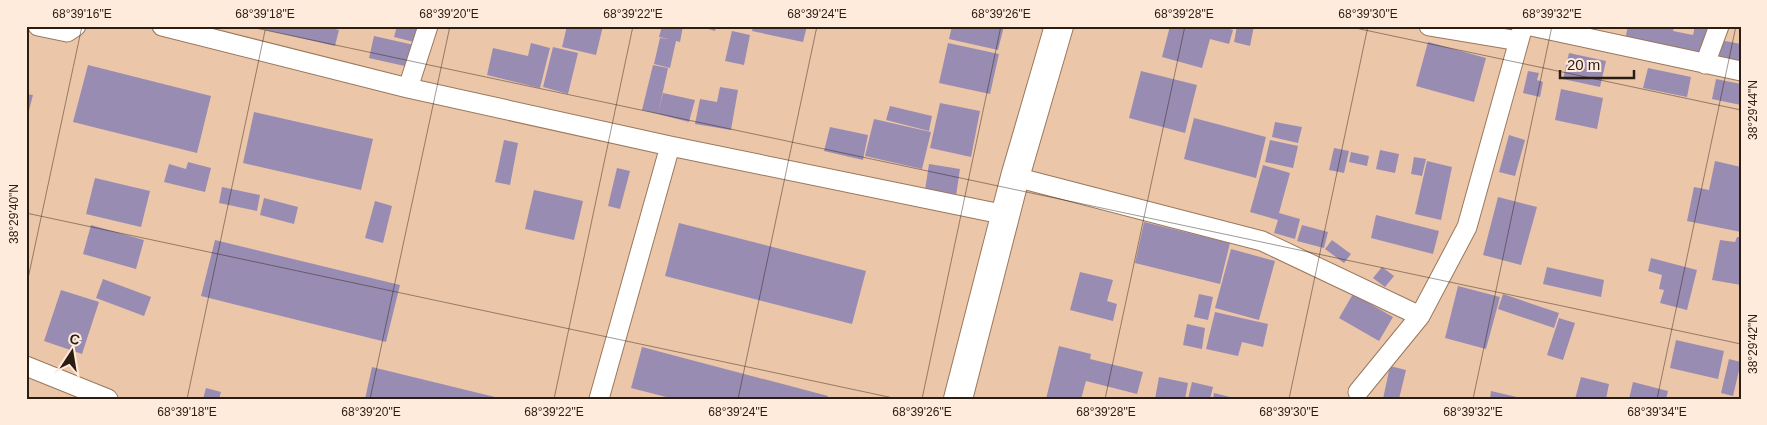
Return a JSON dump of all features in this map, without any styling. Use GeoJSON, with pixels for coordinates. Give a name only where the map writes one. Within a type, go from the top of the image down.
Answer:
{"type":"FeatureCollection","features":[{"type":"Feature","properties":{"kind":"street"},"geometry":{"type":"LineString","coordinates":[[38,26],[65,32],[70,31],[76,26]]}},
{"type":"Feature","properties":{"kind":"street"},"geometry":{"type":"LineString","coordinates":[[162,26],[408,88],[670,146],[1006,215]]}},
{"type":"Feature","properties":{"kind":"street"},"geometry":{"type":"LineString","coordinates":[[408,88],[428,26]]}},
{"type":"Feature","properties":{"kind":"street"},"geometry":{"type":"LineString","coordinates":[[958,399],[1015,177],[1059,26]]}},
{"type":"Feature","properties":{"kind":"street"},"geometry":{"type":"LineString","coordinates":[[1358,392],[1420,316],[1467,228],[1521,34],[1429,26]]}},
{"type":"Feature","properties":{"kind":"street"},"geometry":{"type":"LineString","coordinates":[[1531,26],[1741,71]]}},
{"type":"Feature","properties":{"kind":"street"},"geometry":{"type":"LineString","coordinates":[[1704,64],[1719,26]]}},
{"type":"Feature","properties":{"kind":"street"},"geometry":{"type":"LineString","coordinates":[[599,399],[670,146]]}},
{"type":"Feature","properties":{"kind":"street"},"geometry":{"type":"LineString","coordinates":[[1015,177],[1262,241],[1420,316]]}},
{"type":"Feature","properties":{"kind":"street"},"geometry":{"type":"LineString","coordinates":[[26,366],[108,399]]}},
{"type":"Feature","properties":{"kind":"building"},"geometry":{"type":"Polygon","coordinates":[[[267,26],[324,26],[339,30],[335,46],[266,30],[267,26]]]}},
{"type":"Feature","properties":{"kind":"building"},"geometry":{"type":"Polygon","coordinates":[[[397,26],[422,26],[418,43],[394,37],[397,26]]]}},
{"type":"Feature","properties":{"kind":"building"},"geometry":{"type":"Polygon","coordinates":[[[567,26],[603,26],[596,55],[562,47],[567,26]]]}},
{"type":"Feature","properties":{"kind":"building"},"geometry":{"type":"Polygon","coordinates":[[[662,26],[683,26],[680,42],[676,41],[670,68],[654,64],[660,38],[669,39],[659,37],[662,26]]]}},
{"type":"Feature","properties":{"kind":"building"},"geometry":{"type":"Polygon","coordinates":[[[699,26],[716,26],[715,31],[699,26]]]}},
{"type":"Feature","properties":{"kind":"building"},"geometry":{"type":"Polygon","coordinates":[[[753,26],[807,26],[803,42],[752,31],[753,26]]]}},
{"type":"Feature","properties":{"kind":"building"},"geometry":{"type":"Polygon","coordinates":[[[952,26],[1004,26],[998,50],[949,39],[952,26]]]}},
{"type":"Feature","properties":{"kind":"building"},"geometry":{"type":"Polygon","coordinates":[[[1170,26],[1222,26],[1233,30],[1229,44],[1210,39],[1202,68],[1162,57],[1170,26]]]}},
{"type":"Feature","properties":{"kind":"building"},"geometry":{"type":"Polygon","coordinates":[[[1237,26],[1254,26],[1250,46],[1234,42],[1237,26]]]}},
{"type":"Feature","properties":{"kind":"building"},"geometry":{"type":"Polygon","coordinates":[[[1628,26],[1674,26],[1673,31],[1693,35],[1695,26],[1707,28],[1700,56],[1625,40],[1628,26]]]}},
{"type":"Feature","properties":{"kind":"building"},"geometry":{"type":"Polygon","coordinates":[[[732,31],[750,35],[744,65],[725,61],[732,31]]]}},
{"type":"Feature","properties":{"kind":"building"},"geometry":{"type":"Polygon","coordinates":[[[374,36],[414,45],[409,67],[369,58],[374,36]]]}},
{"type":"Feature","properties":{"kind":"building"},"geometry":{"type":"Polygon","coordinates":[[[1720,40],[1741,44],[1741,65],[1717,60],[1720,40]]]}},
{"type":"Feature","properties":{"kind":"building"},"geometry":{"type":"Polygon","coordinates":[[[1428,42],[1486,58],[1474,102],[1416,86],[1428,42]]]}},
{"type":"Feature","properties":{"kind":"building"},"geometry":{"type":"Polygon","coordinates":[[[531,43],[550,48],[540,88],[487,75],[493,48],[528,56],[531,43]]]}},
{"type":"Feature","properties":{"kind":"building"},"geometry":{"type":"Polygon","coordinates":[[[948,43],[999,54],[990,94],[939,83],[948,43]]]}},
{"type":"Feature","properties":{"kind":"building"},"geometry":{"type":"Polygon","coordinates":[[[553,47],[578,53],[568,94],[543,87],[553,47]]]}},
{"type":"Feature","properties":{"kind":"building"},"geometry":{"type":"Polygon","coordinates":[[[1569,53],[1606,61],[1600,87],[1563,79],[1569,53]]]}},
{"type":"Feature","properties":{"kind":"building"},"geometry":{"type":"Polygon","coordinates":[[[88,65],[211,96],[197,153],[73,122],[88,65]]]}},
{"type":"Feature","properties":{"kind":"building"},"geometry":{"type":"Polygon","coordinates":[[[653,65],[668,68],[658,114],[642,110],[653,65]]]}},
{"type":"Feature","properties":{"kind":"building"},"geometry":{"type":"Polygon","coordinates":[[[1648,68],[1691,77],[1687,97],[1643,88],[1648,68]]]}},
{"type":"Feature","properties":{"kind":"building"},"geometry":{"type":"Polygon","coordinates":[[[1141,71],[1197,85],[1185,133],[1129,118],[1141,71]]]}},
{"type":"Feature","properties":{"kind":"building"},"geometry":{"type":"Polygon","coordinates":[[[1528,71],[1539,73],[1537,80],[1543,82],[1540,97],[1523,93],[1528,71]]]}},
{"type":"Feature","properties":{"kind":"building"},"geometry":{"type":"Polygon","coordinates":[[[1716,79],[1741,84],[1741,105],[1712,99],[1716,79]]]}},
{"type":"Feature","properties":{"kind":"building"},"geometry":{"type":"Polygon","coordinates":[[[720,87],[738,90],[731,130],[695,124],[700,99],[717,102],[720,87]]]}},
{"type":"Feature","properties":{"kind":"building"},"geometry":{"type":"Polygon","coordinates":[[[1561,89],[1603,98],[1597,129],[1555,120],[1561,89]]]}},
{"type":"Feature","properties":{"kind":"building"},"geometry":{"type":"Polygon","coordinates":[[[663,93],[695,100],[689,122],[658,114],[663,93]]]}},
{"type":"Feature","properties":{"kind":"building"},"geometry":{"type":"Polygon","coordinates":[[[26,94],[33,95],[28,114],[26,114],[26,94]]]}},
{"type":"Feature","properties":{"kind":"building"},"geometry":{"type":"Polygon","coordinates":[[[940,103],[980,111],[971,157],[930,148],[940,103]]]}},
{"type":"Feature","properties":{"kind":"building"},"geometry":{"type":"Polygon","coordinates":[[[890,106],[932,116],[929,131],[886,120],[890,106]]]}},
{"type":"Feature","properties":{"kind":"building"},"geometry":{"type":"Polygon","coordinates":[[[254,112],[373,139],[361,190],[243,163],[254,112]]]}},
{"type":"Feature","properties":{"kind":"building"},"geometry":{"type":"Polygon","coordinates":[[[1194,118],[1266,137],[1256,178],[1184,159],[1194,118]]]}},
{"type":"Feature","properties":{"kind":"building"},"geometry":{"type":"Polygon","coordinates":[[[874,119],[931,132],[922,169],[865,156],[874,119]]]}},
{"type":"Feature","properties":{"kind":"building"},"geometry":{"type":"Polygon","coordinates":[[[1275,122],[1302,127],[1298,143],[1272,137],[1275,122]]]}},
{"type":"Feature","properties":{"kind":"building"},"geometry":{"type":"Polygon","coordinates":[[[830,127],[868,135],[863,160],[824,151],[830,127]]]}},
{"type":"Feature","properties":{"kind":"building"},"geometry":{"type":"Polygon","coordinates":[[[1509,135],[1525,140],[1515,176],[1499,172],[1509,135]]]}},
{"type":"Feature","properties":{"kind":"building"},"geometry":{"type":"Polygon","coordinates":[[[504,140],[518,143],[510,185],[495,182],[504,140]]]}},
{"type":"Feature","properties":{"kind":"building"},"geometry":{"type":"Polygon","coordinates":[[[1270,140],[1298,146],[1293,168],[1265,162],[1270,140]]]}},
{"type":"Feature","properties":{"kind":"building"},"geometry":{"type":"Polygon","coordinates":[[[1334,148],[1349,151],[1344,173],[1329,170],[1334,148]]]}},
{"type":"Feature","properties":{"kind":"building"},"geometry":{"type":"Polygon","coordinates":[[[1380,150],[1399,154],[1395,173],[1376,169],[1380,150]]]}},
{"type":"Feature","properties":{"kind":"building"},"geometry":{"type":"Polygon","coordinates":[[[1351,152],[1369,156],[1367,166],[1349,162],[1351,152]]]}},
{"type":"Feature","properties":{"kind":"building"},"geometry":{"type":"Polygon","coordinates":[[[1414,157],[1426,159],[1422,176],[1411,174],[1414,157]]]}},
{"type":"Feature","properties":{"kind":"building"},"geometry":{"type":"Polygon","coordinates":[[[1427,161],[1452,167],[1441,220],[1415,214],[1427,161]]]}},
{"type":"Feature","properties":{"kind":"building"},"geometry":{"type":"Polygon","coordinates":[[[1715,161],[1741,167],[1741,232],[1687,221],[1694,187],[1709,190],[1715,161]]]}},
{"type":"Feature","properties":{"kind":"building"},"geometry":{"type":"Polygon","coordinates":[[[188,162],[211,168],[205,192],[164,182],[169,164],[186,169],[188,162]]]}},
{"type":"Feature","properties":{"kind":"building"},"geometry":{"type":"Polygon","coordinates":[[[929,164],[960,169],[956,196],[925,190],[929,164]]]}},
{"type":"Feature","properties":{"kind":"building"},"geometry":{"type":"Polygon","coordinates":[[[1263,165],[1290,173],[1279,213],[1300,219],[1295,239],[1274,233],[1278,220],[1250,212],[1263,165]]]}},
{"type":"Feature","properties":{"kind":"building"},"geometry":{"type":"Polygon","coordinates":[[[617,168],[630,171],[620,209],[608,206],[617,168]]]}},
{"type":"Feature","properties":{"kind":"building"},"geometry":{"type":"Polygon","coordinates":[[[95,178],[150,191],[141,227],[86,214],[95,178]]]}},
{"type":"Feature","properties":{"kind":"building"},"geometry":{"type":"Polygon","coordinates":[[[222,187],[260,195],[257,211],[219,203],[222,187]]]}},
{"type":"Feature","properties":{"kind":"building"},"geometry":{"type":"Polygon","coordinates":[[[534,190],[583,201],[574,240],[525,229],[534,190]]]}},
{"type":"Feature","properties":{"kind":"building"},"geometry":{"type":"Polygon","coordinates":[[[1498,197],[1537,207],[1521,265],[1483,255],[1498,197]]]}},
{"type":"Feature","properties":{"kind":"building"},"geometry":{"type":"Polygon","coordinates":[[[264,198],[298,207],[294,224],[260,215],[264,198]]]}},
{"type":"Feature","properties":{"kind":"building"},"geometry":{"type":"Polygon","coordinates":[[[375,201],[392,206],[383,243],[365,238],[375,201]]]}},
{"type":"Feature","properties":{"kind":"building"},"geometry":{"type":"Polygon","coordinates":[[[1376,215],[1439,231],[1433,254],[1371,238],[1376,215]]]}},
{"type":"Feature","properties":{"kind":"building"},"geometry":{"type":"Polygon","coordinates":[[[1144,222],[1230,243],[1220,284],[1135,263],[1144,222]]]}},
{"type":"Feature","properties":{"kind":"building"},"geometry":{"type":"Polygon","coordinates":[[[679,223],[866,271],[852,324],[665,276],[679,223]]]}},
{"type":"Feature","properties":{"kind":"building"},"geometry":{"type":"Polygon","coordinates":[[[91,225],[144,240],[136,269],[83,254],[91,225]]]}},
{"type":"Feature","properties":{"kind":"building"},"geometry":{"type":"Polygon","coordinates":[[[1302,225],[1328,232],[1324,248],[1297,241],[1302,225]]]}},
{"type":"Feature","properties":{"kind":"building"},"geometry":{"type":"Polygon","coordinates":[[[1737,237],[1741,237],[1741,285],[1712,280],[1720,240],[1735,242],[1737,237]]]}},
{"type":"Feature","properties":{"kind":"building"},"geometry":{"type":"Polygon","coordinates":[[[215,240],[400,285],[386,342],[201,296],[215,240]]]}},
{"type":"Feature","properties":{"kind":"building"},"geometry":{"type":"Polygon","coordinates":[[[1332,240],[1351,254],[1344,263],[1325,249],[1332,240]]]}},
{"type":"Feature","properties":{"kind":"building"},"geometry":{"type":"Polygon","coordinates":[[[1231,249],[1275,261],[1259,320],[1215,308],[1231,249]]]}},
{"type":"Feature","properties":{"kind":"building"},"geometry":{"type":"Polygon","coordinates":[[[1651,258],[1697,270],[1687,310],[1660,303],[1664,290],[1659,289],[1662,275],[1648,271],[1651,258]]]}},
{"type":"Feature","properties":{"kind":"building"},"geometry":{"type":"Polygon","coordinates":[[[1382,267],[1394,276],[1385,287],[1373,278],[1382,267]]]}},
{"type":"Feature","properties":{"kind":"building"},"geometry":{"type":"Polygon","coordinates":[[[1547,267],[1604,280],[1601,297],[1543,284],[1547,267]]]}},
{"type":"Feature","properties":{"kind":"building"},"geometry":{"type":"Polygon","coordinates":[[[1080,272],[1113,280],[1107,301],[1117,304],[1113,321],[1070,310],[1080,272]]]}},
{"type":"Feature","properties":{"kind":"building"},"geometry":{"type":"Polygon","coordinates":[[[103,279],[151,297],[144,316],[96,298],[103,279]]]}},
{"type":"Feature","properties":{"kind":"building"},"geometry":{"type":"Polygon","coordinates":[[[1458,286],[1500,297],[1486,349],[1445,338],[1458,286]]]}},
{"type":"Feature","properties":{"kind":"building"},"geometry":{"type":"Polygon","coordinates":[[[61,290],[99,302],[82,354],[44,341],[61,290]]]}},
{"type":"Feature","properties":{"kind":"building"},"geometry":{"type":"Polygon","coordinates":[[[1199,294],[1213,297],[1208,320],[1194,317],[1199,294]]]}},
{"type":"Feature","properties":{"kind":"building"},"geometry":{"type":"Polygon","coordinates":[[[1353,294],[1393,317],[1379,341],[1339,318],[1353,294]]]}},
{"type":"Feature","properties":{"kind":"building"},"geometry":{"type":"Polygon","coordinates":[[[1503,294],[1559,313],[1554,328],[1498,309],[1503,294]]]}},
{"type":"Feature","properties":{"kind":"building"},"geometry":{"type":"Polygon","coordinates":[[[1215,312],[1268,324],[1263,347],[1242,342],[1238,356],[1206,349],[1215,312]]]}},
{"type":"Feature","properties":{"kind":"building"},"geometry":{"type":"Polygon","coordinates":[[[1559,318],[1575,323],[1563,360],[1547,355],[1559,318]]]}},
{"type":"Feature","properties":{"kind":"building"},"geometry":{"type":"Polygon","coordinates":[[[1187,324],[1205,328],[1202,349],[1183,345],[1187,324]]]}},
{"type":"Feature","properties":{"kind":"building"},"geometry":{"type":"Polygon","coordinates":[[[1676,340],[1724,351],[1718,379],[1670,368],[1676,340]]]}},
{"type":"Feature","properties":{"kind":"building"},"geometry":{"type":"Polygon","coordinates":[[[1059,346],[1091,354],[1090,359],[1143,372],[1137,394],[1086,381],[1081,399],[1046,399],[1059,346]]]}},
{"type":"Feature","properties":{"kind":"building"},"geometry":{"type":"Polygon","coordinates":[[[642,347],[828,396],[827,399],[674,399],[631,388],[642,347]]]}},
{"type":"Feature","properties":{"kind":"building"},"geometry":{"type":"Polygon","coordinates":[[[1729,359],[1741,362],[1733,396],[1721,393],[1729,359]]]}},
{"type":"Feature","properties":{"kind":"building"},"geometry":{"type":"Polygon","coordinates":[[[1390,366],[1406,370],[1399,399],[1383,399],[1390,366]]]}},
{"type":"Feature","properties":{"kind":"building"},"geometry":{"type":"Polygon","coordinates":[[[372,367],[499,398],[499,399],[365,399],[372,367]]]}},
{"type":"Feature","properties":{"kind":"building"},"geometry":{"type":"Polygon","coordinates":[[[1159,377],[1188,383],[1185,399],[1155,399],[1159,377]]]}},
{"type":"Feature","properties":{"kind":"building"},"geometry":{"type":"Polygon","coordinates":[[[1581,377],[1609,384],[1606,399],[1575,399],[1581,377]]]}},
{"type":"Feature","properties":{"kind":"building"},"geometry":{"type":"Polygon","coordinates":[[[1192,382],[1213,387],[1210,399],[1188,399],[1192,382]]]}},
{"type":"Feature","properties":{"kind":"building"},"geometry":{"type":"Polygon","coordinates":[[[1633,382],[1668,391],[1666,399],[1629,399],[1633,382]]]}},
{"type":"Feature","properties":{"kind":"building"},"geometry":{"type":"Polygon","coordinates":[[[206,388],[221,392],[219,399],[203,399],[206,388]]]}},
{"type":"Feature","properties":{"kind":"building"},"geometry":{"type":"Polygon","coordinates":[[[1491,391],[1521,398],[1521,399],[1490,399],[1491,391]]]}},
{"type":"Feature","properties":{"kind":"building"},"geometry":{"type":"Polygon","coordinates":[[[1214,393],[1234,398],[1234,399],[1213,399],[1214,393]]]}}]}
